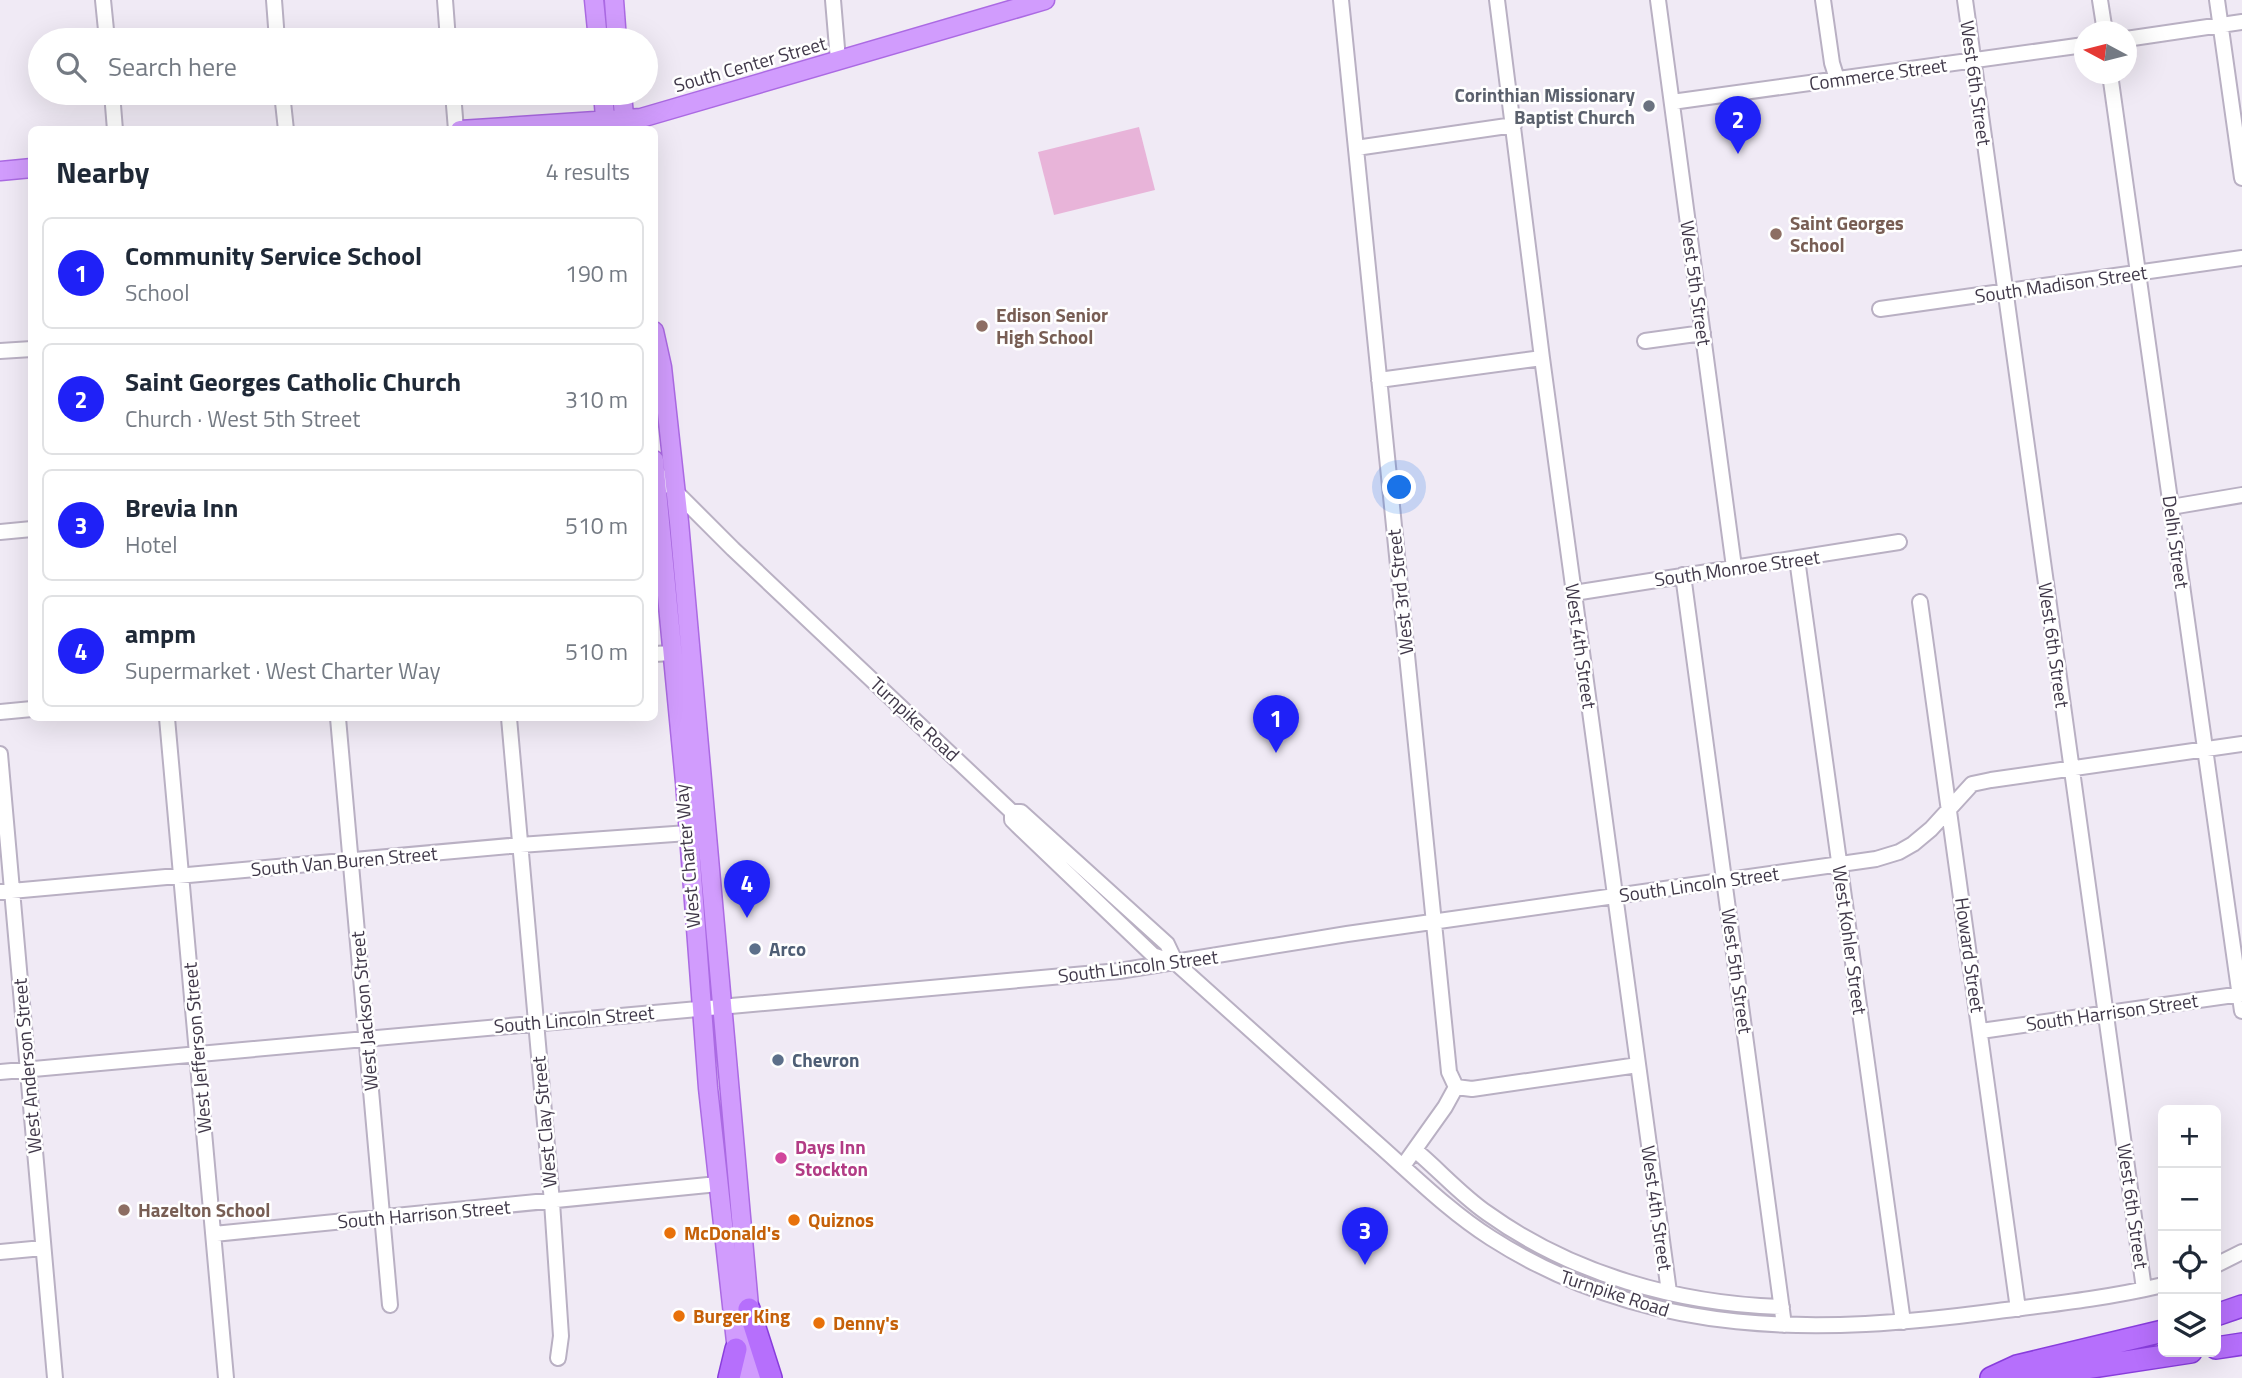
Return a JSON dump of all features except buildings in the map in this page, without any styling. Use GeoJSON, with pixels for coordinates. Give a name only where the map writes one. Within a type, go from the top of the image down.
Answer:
{"type":"FeatureCollection","features":[{"type":"Feature","properties":{"kind":"highway"},"geometry":{"type":"LineString","coordinates":[[2221,1313],[2242,1306]]}},
{"type":"Feature","properties":{"kind":"highway"},"geometry":{"type":"LineString","coordinates":[[749,1309],[771,1378]]}},
{"type":"Feature","properties":{"kind":"highway"},"geometry":{"type":"LineString","coordinates":[[1992,1378],[2017,1366],[2158,1332]]}},
{"type":"Feature","properties":{"kind":"highway"},"geometry":{"type":"LineString","coordinates":[[2221,1347],[2242,1344]]}},
{"type":"Feature","properties":{"kind":"highway"},"geometry":{"type":"LineString","coordinates":[[729,1378],[736,1349]]}},
{"type":"Feature","properties":{"kind":"highway"},"geometry":{"type":"LineString","coordinates":[[2020,1378],[2158,1357]]}},
{"type":"Feature","properties":{"kind":"main road"},"geometry":{"type":"LineString","coordinates":[[594,0],[597,28]]}},
{"type":"Feature","properties":{"kind":"main road"},"geometry":{"type":"LineString","coordinates":[[614,0],[616,28]]}},
{"type":"Feature","properties":{"kind":"main road","name":"South Center Street"},"geometry":{"type":"LineString","coordinates":[[557,126],[624,124],[1045,0]]}},
{"type":"Feature","properties":{"kind":"main road"},"geometry":{"type":"LineString","coordinates":[[604,105],[606,124]]}},
{"type":"Feature","properties":{"kind":"main road"},"geometry":{"type":"LineString","coordinates":[[623,105],[624,124]]}},
{"type":"Feature","properties":{"kind":"main road"},"geometry":{"type":"LineString","coordinates":[[0,171],[28,168]]}},
{"type":"Feature","properties":{"kind":"main road","name":"West Charter Way"},"geometry":{"type":"LineString","coordinates":[[658,349],[674,488],[749,1309],[758,1378]]}},
{"type":"Feature","properties":{"kind":"main road","name":"West Charter Way"},"geometry":{"type":"LineString","coordinates":[[658,538],[663,654],[688,833],[718,1184],[740,1378]]}},
{"type":"Feature","properties":{"kind":"main road"},"geometry":{"type":"LineString","coordinates":[[663,654],[681,655],[686,701],[694,704]]}},
{"type":"Feature","properties":{"kind":"main road"},"geometry":{"type":"LineString","coordinates":[[688,833],[696,840],[701,878],[710,889]]}},
{"type":"Feature","properties":{"kind":"main road"},"geometry":{"type":"LineString","coordinates":[[718,1184],[730,1199],[734,1247],[745,1262]]}},
{"type":"Feature","properties":{"kind":"street"},"geometry":{"type":"LineString","coordinates":[[103,0],[106,28]]}},
{"type":"Feature","properties":{"kind":"street"},"geometry":{"type":"LineString","coordinates":[[274,0],[276,28]]}},
{"type":"Feature","properties":{"kind":"street"},"geometry":{"type":"LineString","coordinates":[[444,0],[447,28]]}},
{"type":"Feature","properties":{"kind":"street"},"geometry":{"type":"LineString","coordinates":[[833,0],[838,60]]}},
{"type":"Feature","properties":{"kind":"street","name":"West 3rd Street"},"geometry":{"type":"LineString","coordinates":[[1341,0],[1449,1072],[1456,1087]]}},
{"type":"Feature","properties":{"kind":"street","name":"West 4th Street"},"geometry":{"type":"LineString","coordinates":[[1497,0],[1542,358],[1668,1292]]}},
{"type":"Feature","properties":{"kind":"street","name":"West 5th Street"},"geometry":{"type":"LineString","coordinates":[[1658,0],[1734,567]]}},
{"type":"Feature","properties":{"kind":"street"},"geometry":{"type":"LineString","coordinates":[[1823,0],[1832,63],[1837,79]]}},
{"type":"Feature","properties":{"kind":"street","name":"West 6th Street"},"geometry":{"type":"LineString","coordinates":[[1965,0],[2144,1289]]}},
{"type":"Feature","properties":{"kind":"street"},"geometry":{"type":"LineString","coordinates":[[2100,0],[2103,21]]}},
{"type":"Feature","properties":{"kind":"street"},"geometry":{"type":"LineString","coordinates":[[2217,0],[2242,178]]}},
{"type":"Feature","properties":{"kind":"street"},"geometry":{"type":"LineString","coordinates":[[2137,37],[2242,22]]}},
{"type":"Feature","properties":{"kind":"street","name":"Commerce Street"},"geometry":{"type":"LineString","coordinates":[[1672,102],[2074,46]]}},
{"type":"Feature","properties":{"kind":"street","name":"Delhi Street"},"geometry":{"type":"LineString","coordinates":[[2111,84],[2242,1011]]}},
{"type":"Feature","properties":{"kind":"street"},"geometry":{"type":"LineString","coordinates":[[112,105],[115,126]]}},
{"type":"Feature","properties":{"kind":"street"},"geometry":{"type":"LineString","coordinates":[[283,105],[286,126]]}},
{"type":"Feature","properties":{"kind":"street"},"geometry":{"type":"LineString","coordinates":[[455,105],[457,126]]}},
{"type":"Feature","properties":{"kind":"street"},"geometry":{"type":"LineString","coordinates":[[1356,148],[1514,125]]}},
{"type":"Feature","properties":{"kind":"street","name":"South Madison Street"},"geometry":{"type":"LineString","coordinates":[[1880,309],[2242,258]]}},
{"type":"Feature","properties":{"kind":"street"},"geometry":{"type":"LineString","coordinates":[[1645,341],[1703,333]]}},
{"type":"Feature","properties":{"kind":"street"},"geometry":{"type":"LineString","coordinates":[[0,351],[28,348]]}},
{"type":"Feature","properties":{"kind":"street"},"geometry":{"type":"LineString","coordinates":[[1379,380],[1542,358]]}},
{"type":"Feature","properties":{"kind":"street","name":"Turnpike Road"},"geometry":{"type":"LineString","coordinates":[[658,471],[733,549],[1013,811],[1021,812],[1167,944],[1176,963]]}},
{"type":"Feature","properties":{"kind":"street"},"geometry":{"type":"LineString","coordinates":[[2171,507],[2242,495]]}},
{"type":"Feature","properties":{"kind":"street"},"geometry":{"type":"LineString","coordinates":[[0,532],[28,529]]}},
{"type":"Feature","properties":{"kind":"street","name":"South Monroe Street"},"geometry":{"type":"LineString","coordinates":[[1574,593],[1899,542]]}},
{"type":"Feature","properties":{"kind":"street","name":"West Kohler Street"},"geometry":{"type":"LineString","coordinates":[[1797,559],[1903,1322]]}},
{"type":"Feature","properties":{"kind":"street","name":"West 5th Street"},"geometry":{"type":"LineString","coordinates":[[1683,575],[1784,1325]]}},
{"type":"Feature","properties":{"kind":"street","name":"Howard Street"},"geometry":{"type":"LineString","coordinates":[[1920,602],[2018,1309]]}},
{"type":"Feature","properties":{"kind":"street"},"geometry":{"type":"LineString","coordinates":[[0,712],[28,709]]}},
{"type":"Feature","properties":{"kind":"street","name":"West Jefferson Street"},"geometry":{"type":"LineString","coordinates":[[167,721],[226,1378]]}},
{"type":"Feature","properties":{"kind":"street","name":"West Jackson Street"},"geometry":{"type":"LineString","coordinates":[[338,721],[390,1305]]}},
{"type":"Feature","properties":{"kind":"street","name":"West Clay Street"},"geometry":{"type":"LineString","coordinates":[[509,721],[552,1202],[561,1336],[558,1358]]}},
{"type":"Feature","properties":{"kind":"street","name":"South Lincoln Street"},"geometry":{"type":"LineString","coordinates":[[0,1072],[1119,971],[1176,963],[1347,934],[1876,859],[1899,852],[1931,829],[1972,784],[2242,744]]}},
{"type":"Feature","properties":{"kind":"street","name":"West Anderson Street"},"geometry":{"type":"LineString","coordinates":[[0,754],[6,891],[28,1069],[55,1378]]}},
{"type":"Feature","properties":{"kind":"street","name":"Turnpike Road"},"geometry":{"type":"LineString","coordinates":[[1013,811],[1012,820],[1153,955],[1176,963],[1461,1217],[1522,1256],[1580,1284],[1636,1304],[1686,1316],[1726,1322],[1784,1325],[1903,1322],[2119,1295],[2158,1286]]}},
{"type":"Feature","properties":{"kind":"street","name":"South Van Buren Street"},"geometry":{"type":"LineString","coordinates":[[6,891],[520,845],[688,833]]}},
{"type":"Feature","properties":{"kind":"street","name":"South Harrison Street"},"geometry":{"type":"LineString","coordinates":[[1981,1031],[2241,995]]}},
{"type":"Feature","properties":{"kind":"street"},"geometry":{"type":"LineString","coordinates":[[1403,1166],[1456,1087],[1472,1089],[1638,1065]]}},
{"type":"Feature","properties":{"kind":"street"},"geometry":{"type":"LineString","coordinates":[[1415,1150],[1484,1211],[1536,1244],[1595,1272],[1668,1292],[1757,1306],[1782,1307]]}},
{"type":"Feature","properties":{"kind":"street","name":"South Harrison Street"},"geometry":{"type":"LineString","coordinates":[[214,1234],[718,1184]]}},
{"type":"Feature","properties":{"kind":"street"},"geometry":{"type":"LineString","coordinates":[[0,1252],[43,1248]]}},
{"type":"Feature","properties":{"kind":"street"},"geometry":{"type":"LineString","coordinates":[[2221,1262],[2242,1252]]}},
{"type":"Feature","properties":{"kind":"shaded area"},"geometry":{"type":"Polygon","coordinates":[[[1139,127],[1155,190],[1054,215],[1038,152],[1139,127]]]}},
{"type":"Feature","properties":{"kind":"place","name":"Corinthian Missionary Baptist Church"},"geometry":{"type":"Point","coordinates":[1649,106]}},
{"type":"Feature","properties":{"kind":"place","name":"Saint Georges Catholic Church"},"geometry":{"type":"Point","coordinates":[1738,154]}},
{"type":"Feature","properties":{"kind":"place","name":"Saint Georges School"},"geometry":{"type":"Point","coordinates":[1776,234]}},
{"type":"Feature","properties":{"kind":"place","name":"Edison Senior High School"},"geometry":{"type":"Point","coordinates":[982,326]}},
{"type":"Feature","properties":{"kind":"place","name":"Community Service School"},"geometry":{"type":"Point","coordinates":[1276,753]}},
{"type":"Feature","properties":{"kind":"place","name":"ampm"},"geometry":{"type":"Point","coordinates":[747,918]}},
{"type":"Feature","properties":{"kind":"place","name":"Arco"},"geometry":{"type":"Point","coordinates":[755,949]}},
{"type":"Feature","properties":{"kind":"place","name":"Chevron"},"geometry":{"type":"Point","coordinates":[778,1060]}},
{"type":"Feature","properties":{"kind":"place","name":"Days Inn Stockton"},"geometry":{"type":"Point","coordinates":[781,1158]}},
{"type":"Feature","properties":{"kind":"place","name":"Hazelton School"},"geometry":{"type":"Point","coordinates":[124,1210]}},
{"type":"Feature","properties":{"kind":"place","name":"Quiznos"},"geometry":{"type":"Point","coordinates":[794,1220]}},
{"type":"Feature","properties":{"kind":"place","name":"McDonald's"},"geometry":{"type":"Point","coordinates":[670,1233]}},
{"type":"Feature","properties":{"kind":"place","name":"Brevia Inn"},"geometry":{"type":"Point","coordinates":[1365,1265]}},
{"type":"Feature","properties":{"kind":"place","name":"Burger King"},"geometry":{"type":"Point","coordinates":[679,1316]}},
{"type":"Feature","properties":{"kind":"place","name":"Denny's"},"geometry":{"type":"Point","coordinates":[819,1323]}}]}
